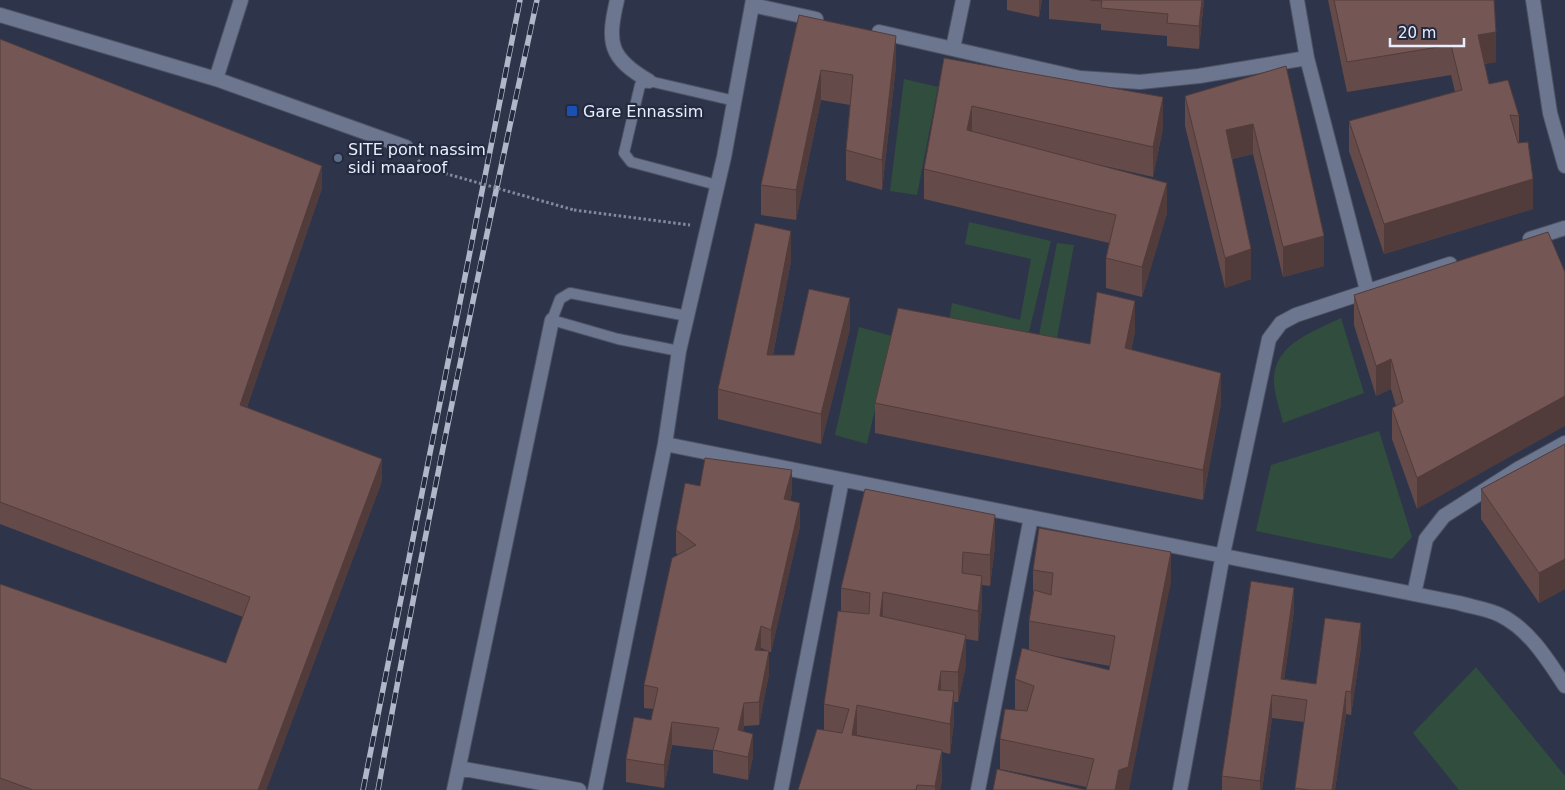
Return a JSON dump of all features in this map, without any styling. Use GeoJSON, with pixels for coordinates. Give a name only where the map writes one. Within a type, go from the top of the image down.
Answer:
{"type":"FeatureCollection","features":[{"type":"Feature","properties":{"kind":"street"},"geometry":{"type":"LineString","coordinates":[[216,79],[241,0]]}},
{"type":"Feature","properties":{"kind":"street"},"geometry":{"type":"LineString","coordinates":[[617,0],[611,24],[611,38],[618,58],[629,70],[648,81]]}},
{"type":"Feature","properties":{"kind":"street"},"geometry":{"type":"LineString","coordinates":[[953,48],[963,0]]}},
{"type":"Feature","properties":{"kind":"street"},"geometry":{"type":"LineString","coordinates":[[1297,0],[1307,58],[1367,290]]}},
{"type":"Feature","properties":{"kind":"street"},"geometry":{"type":"LineString","coordinates":[[1533,0],[1550,113],[1565,166]]}},
{"type":"Feature","properties":{"kind":"street"},"geometry":{"type":"LineString","coordinates":[[595,790],[665,444],[679,352],[735,101],[753,3],[828,22]]}},
{"type":"Feature","properties":{"kind":"street"},"geometry":{"type":"LineString","coordinates":[[0,15],[216,79],[406,147]]}},
{"type":"Feature","properties":{"kind":"street"},"geometry":{"type":"LineString","coordinates":[[867,30],[1080,78],[1140,82],[1199,76],[1307,58]]}},
{"type":"Feature","properties":{"kind":"street"},"geometry":{"type":"LineString","coordinates":[[1518,242],[1565,228]]}},
{"type":"Feature","properties":{"kind":"street"},"geometry":{"type":"LineString","coordinates":[[1180,790],[1223,554],[1269,339],[1281,323],[1296,315],[1461,260]]}},
{"type":"Feature","properties":{"kind":"street"},"geometry":{"type":"LineString","coordinates":[[454,790],[552,320]]}},
{"type":"Feature","properties":{"kind":"street"},"geometry":{"type":"LineString","coordinates":[[1414,594],[1426,539],[1444,516],[1518,469],[1565,443]]}},
{"type":"Feature","properties":{"kind":"street"},"geometry":{"type":"LineString","coordinates":[[665,444],[1223,554],[1414,594],[1500,615],[1525,633],[1547,659],[1565,686]]}},
{"type":"Feature","properties":{"kind":"street"},"geometry":{"type":"LineString","coordinates":[[781,790],[842,480]]}},
{"type":"Feature","properties":{"kind":"street"},"geometry":{"type":"LineString","coordinates":[[978,790],[1031,517]]}},
{"type":"Feature","properties":{"kind":"street"},"geometry":{"type":"LineString","coordinates":[[459,768],[579,790]]}},
{"type":"Feature","properties":{"kind":"lane"},"geometry":{"type":"LineString","coordinates":[[717,185],[631,162],[624,153],[640,85],[648,81],[735,101]]}},
{"type":"Feature","properties":{"kind":"lane"},"geometry":{"type":"LineString","coordinates":[[679,352],[618,339],[552,320],[560,299],[570,293],[687,316]]}},
{"type":"Feature","properties":{"kind":"path"},"geometry":{"type":"LineString","coordinates":[[426,168],[574,210],[707,227]]}},
{"type":"Feature","properties":{"kind":"green space"},"geometry":{"type":"Polygon","coordinates":[[[904,79],[938,87],[917,195],[890,191],[904,79]]]}},
{"type":"Feature","properties":{"kind":"green space"},"geometry":{"type":"Polygon","coordinates":[[[969,222],[1051,241],[1027,340],[949,322],[952,303],[1020,320],[1031,259],[965,244],[969,222]]]}},
{"type":"Feature","properties":{"kind":"green space"},"geometry":{"type":"Polygon","coordinates":[[[1057,243],[1074,245],[1055,349],[1037,345],[1057,243]]]}},
{"type":"Feature","properties":{"kind":"green space"},"geometry":{"type":"Polygon","coordinates":[[[1341,318],[1364,393],[1283,423],[1274,383],[1276,365],[1289,347],[1298,340],[1341,318]]]}},
{"type":"Feature","properties":{"kind":"green space"},"geometry":{"type":"Polygon","coordinates":[[[859,327],[892,336],[867,444],[835,435],[859,327]]]}},
{"type":"Feature","properties":{"kind":"green space"},"geometry":{"type":"Polygon","coordinates":[[[1379,431],[1412,537],[1392,559],[1256,531],[1271,465],[1379,431]]]}},
{"type":"Feature","properties":{"kind":"green space"},"geometry":{"type":"Polygon","coordinates":[[[1476,667],[1565,776],[1565,790],[1459,790],[1413,733],[1476,667]]]}},
{"type":"Feature","properties":{"kind":"building"},"geometry":{"type":"Polygon","coordinates":[[[1090,0],[1202,0],[1199,26],[1167,23],[1168,14],[1101,8],[1102,1],[1090,0]]]}},
{"type":"Feature","properties":{"kind":"building"},"geometry":{"type":"Polygon","coordinates":[[[1334,0],[1494,0],[1496,32],[1478,35],[1489,84],[1508,80],[1519,116],[1510,115],[1518,143],[1528,142],[1533,179],[1384,224],[1349,121],[1462,90],[1451,45],[1347,62],[1334,0]]]}},
{"type":"Feature","properties":{"kind":"building"},"geometry":{"type":"Polygon","coordinates":[[[799,15],[896,36],[882,160],[846,150],[853,75],[821,70],[796,190],[761,185],[799,15]]]}},
{"type":"Feature","properties":{"kind":"building"},"geometry":{"type":"Polygon","coordinates":[[[0,39],[322,166],[240,405],[382,459],[258,790],[33,790],[0,778],[0,584],[226,663],[250,597],[0,502],[0,39]]]}},
{"type":"Feature","properties":{"kind":"building"},"geometry":{"type":"Polygon","coordinates":[[[944,58],[1163,97],[1153,147],[972,106],[967,130],[1167,183],[1142,267],[1106,258],[1116,215],[924,169],[944,58]]]}},
{"type":"Feature","properties":{"kind":"building"},"geometry":{"type":"Polygon","coordinates":[[[1286,66],[1324,236],[1283,247],[1253,124],[1226,130],[1251,249],[1225,258],[1185,96],[1286,66]]]}},
{"type":"Feature","properties":{"kind":"building"},"geometry":{"type":"Polygon","coordinates":[[[755,223],[791,231],[767,355],[794,355],[809,289],[850,298],[821,414],[718,389],[755,223]]]}},
{"type":"Feature","properties":{"kind":"building"},"geometry":{"type":"Polygon","coordinates":[[[1548,232],[1565,272],[1565,396],[1417,478],[1392,408],[1403,402],[1391,359],[1376,366],[1354,295],[1548,232]]]}},
{"type":"Feature","properties":{"kind":"building"},"geometry":{"type":"Polygon","coordinates":[[[1097,292],[1135,301],[1125,348],[1221,373],[1203,470],[875,403],[898,308],[1090,344],[1097,292]]]}},
{"type":"Feature","properties":{"kind":"building"},"geometry":{"type":"Polygon","coordinates":[[[1565,444],[1565,559],[1539,573],[1481,489],[1565,444]]]}},
{"type":"Feature","properties":{"kind":"building"},"geometry":{"type":"Polygon","coordinates":[[[705,458],[792,470],[784,499],[800,503],[771,630],[761,626],[755,650],[769,651],[759,702],[744,703],[738,730],[753,734],[748,757],[713,750],[719,728],[672,722],[664,765],[626,759],[634,717],[651,720],[658,688],[644,685],[672,558],[696,545],[676,530],[685,483],[700,486],[705,458]]]}},
{"type":"Feature","properties":{"kind":"building"},"geometry":{"type":"Polygon","coordinates":[[[865,489],[995,515],[990,555],[963,552],[962,573],[982,576],[978,611],[883,592],[880,616],[966,635],[958,672],[941,671],[938,690],[954,691],[950,724],[857,705],[852,735],[942,750],[935,786],[917,785],[916,790],[798,790],[817,729],[842,733],[849,709],[824,704],[838,611],[869,614],[870,593],[841,588],[865,489]]]}},
{"type":"Feature","properties":{"kind":"building"},"geometry":{"type":"Polygon","coordinates":[[[1039,528],[1171,552],[1128,767],[1119,770],[1115,790],[1086,790],[1094,759],[1000,739],[1005,709],[1027,711],[1034,686],[1015,679],[1022,648],[1109,670],[1115,636],[1029,621],[1034,590],[1051,595],[1053,573],[1033,570],[1039,528]]]}},
{"type":"Feature","properties":{"kind":"building"},"geometry":{"type":"Polygon","coordinates":[[[1251,581],[1294,588],[1281,679],[1316,684],[1325,618],[1361,623],[1351,692],[1346,691],[1332,790],[1295,788],[1307,700],[1272,695],[1260,781],[1222,776],[1251,581]]]}},
{"type":"Feature","properties":{"kind":"building"},"geometry":{"type":"Polygon","coordinates":[[[997,769],[1086,790],[993,790],[997,769]]]}},
{"type":"Feature","properties":{"kind":"railway"},"geometry":{"type":"LineString","coordinates":[[363,790],[520,0]]}},
{"type":"Feature","properties":{"kind":"railway"},"geometry":{"type":"LineString","coordinates":[[378,790],[454,394],[537,0]]}},
{"type":"Feature","properties":{"kind":"place","name":"Gare Ennassim"},"geometry":{"type":"Point","coordinates":[572,111]}},
{"type":"Feature","properties":{"kind":"place","name":"SITE pont nassim sidi maaroof"},"geometry":{"type":"Point","coordinates":[338,158]}}]}
